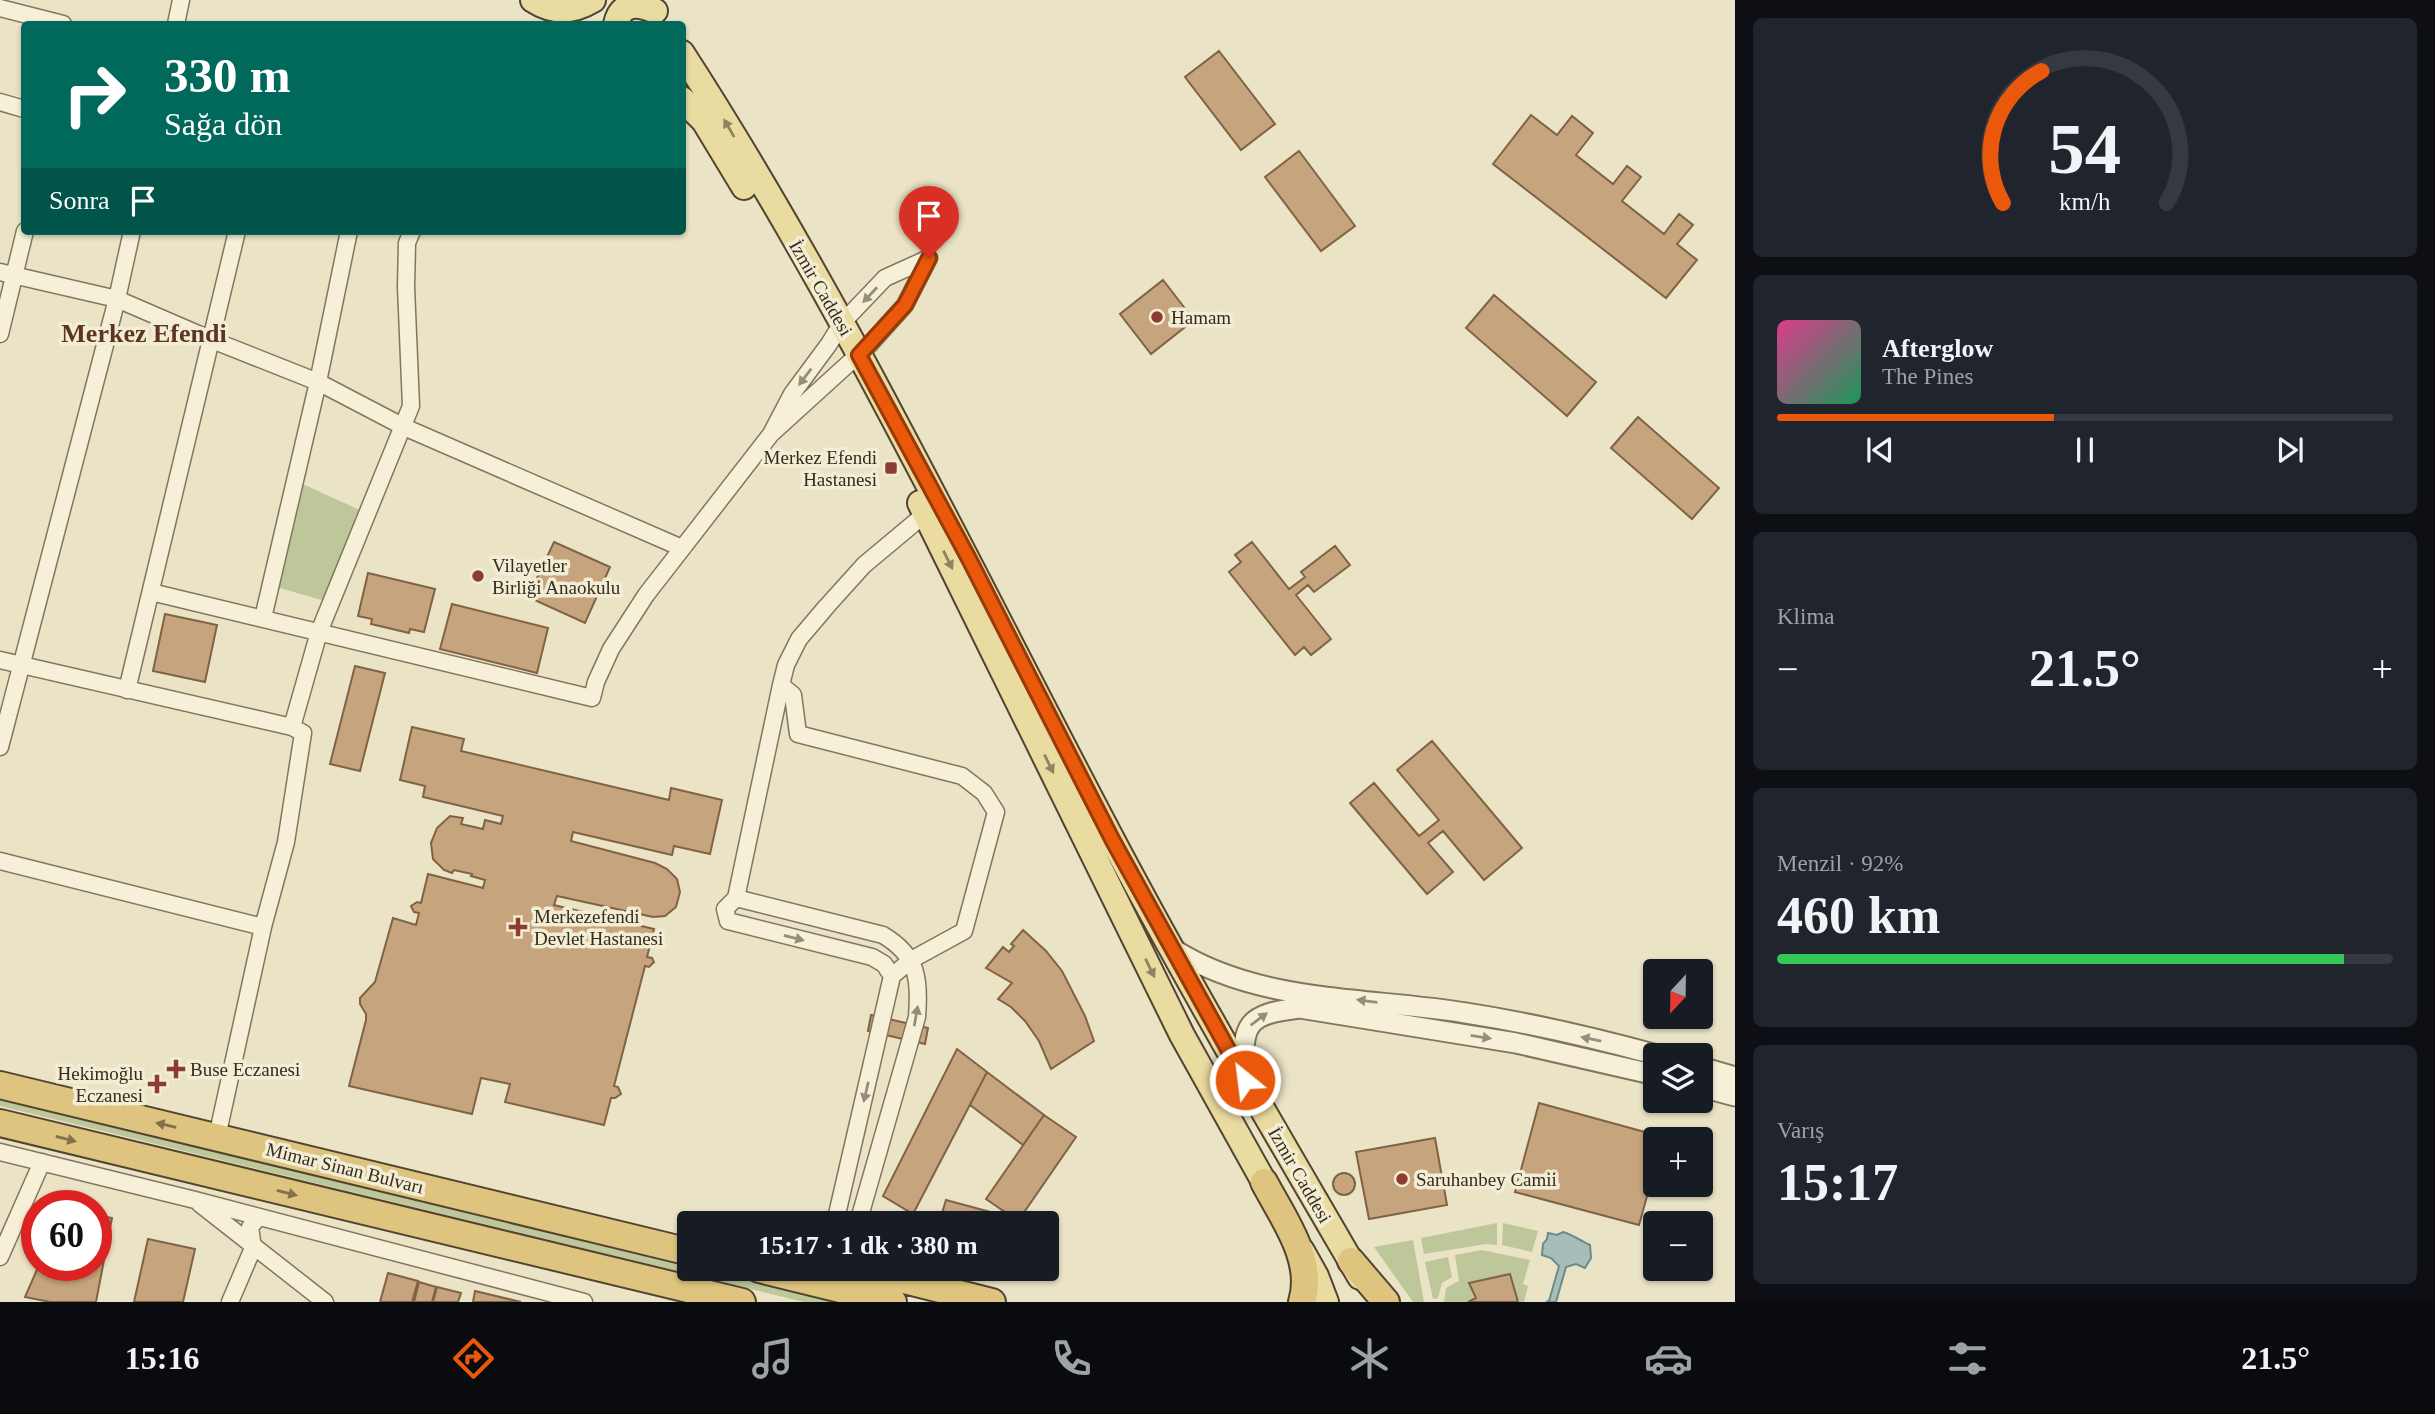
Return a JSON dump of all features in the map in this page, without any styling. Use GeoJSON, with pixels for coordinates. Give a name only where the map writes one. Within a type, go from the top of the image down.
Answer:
{"type":"FeatureCollection","features":[{"type":"Feature","properties":{"kind":"highway","name":"Mimar Sinan Bulvarı"},"geometry":{"type":"LineString","coordinates":[[0,1085],[677,1249]]}},
{"type":"Feature","properties":{"kind":"highway","name":"Mimar Sinan Bulvarı"},"geometry":{"type":"LineString","coordinates":[[0,1123],[506,1246]]}},
{"type":"Feature","properties":{"kind":"highway"},"geometry":{"type":"LineString","coordinates":[[1264,1182],[1304,1262],[1307,1287],[1302,1302]]}},
{"type":"Feature","properties":{"kind":"highway"},"geometry":{"type":"LineString","coordinates":[[495,1203],[677,1235]]}},
{"type":"Feature","properties":{"kind":"highway"},"geometry":{"type":"LineString","coordinates":[[506,1246],[698,1302]]}},
{"type":"Feature","properties":{"kind":"highway"},"geometry":{"type":"LineString","coordinates":[[506,1246],[742,1302]]}},
{"type":"Feature","properties":{"kind":"highway"},"geometry":{"type":"LineString","coordinates":[[1351,1261],[1386,1302]]}},
{"type":"Feature","properties":{"kind":"highway"},"geometry":{"type":"LineString","coordinates":[[808,1281],[893,1302]]}},
{"type":"Feature","properties":{"kind":"highway"},"geometry":{"type":"LineString","coordinates":[[910,1281],[992,1302]]}},
{"type":"Feature","properties":{"kind":"main road"},"geometry":{"type":"LineString","coordinates":[[533,0],[577,17],[582,6],[593,0]]}},
{"type":"Feature","properties":{"kind":"main road"},"geometry":{"type":"LineString","coordinates":[[617,21],[626,6],[639,4],[656,12]]}},
{"type":"Feature","properties":{"kind":"main road","name":"İzmir Caddesi"},"geometry":{"type":"LineString","coordinates":[[686,59],[712,99],[839,328],[925,514],[1182,1034],[1316,1276],[1326,1302]]}},
{"type":"Feature","properties":{"kind":"main road","name":"İzmir Caddesi"},"geometry":{"type":"LineString","coordinates":[[686,103],[704,121],[839,328]]}},
{"type":"Feature","properties":{"kind":"main road","name":"İzmir Caddesi"},"geometry":{"type":"LineString","coordinates":[[854,358],[968,557],[1113,841],[1171,948],[1374,1302]]}},
{"type":"Feature","properties":{"kind":"street"},"geometry":{"type":"LineString","coordinates":[[177,21],[181,0]]}},
{"type":"Feature","properties":{"kind":"street"},"geometry":{"type":"LineString","coordinates":[[0,8],[51,21]]}},
{"type":"Feature","properties":{"kind":"street"},"geometry":{"type":"LineString","coordinates":[[0,103],[21,108]]}},
{"type":"Feature","properties":{"kind":"street"},"geometry":{"type":"LineString","coordinates":[[0,334],[7,273],[23,235]]}},
{"type":"Feature","properties":{"kind":"street"},"geometry":{"type":"LineString","coordinates":[[0,747],[117,299],[131,235]]}},
{"type":"Feature","properties":{"kind":"street"},"geometry":{"type":"LineString","coordinates":[[127,690],[236,235]]}},
{"type":"Feature","properties":{"kind":"street"},"geometry":{"type":"LineString","coordinates":[[263,618],[318,382],[348,235]]}},
{"type":"Feature","properties":{"kind":"street"},"geometry":{"type":"LineString","coordinates":[[292,727],[319,632],[411,406],[406,287],[407,243],[410,235]]}},
{"type":"Feature","properties":{"kind":"street"},"geometry":{"type":"LineString","coordinates":[[151,592],[592,698],[611,649],[646,595],[771,434],[854,358],[905,305],[929,258],[885,278],[839,328],[792,394],[771,434]]}},
{"type":"Feature","properties":{"kind":"street"},"geometry":{"type":"LineString","coordinates":[[7,273],[117,299],[318,382],[404,427],[682,548]]}},
{"type":"Feature","properties":{"kind":"street"},"geometry":{"type":"LineString","coordinates":[[892,976],[884,964],[872,957],[728,921],[724,909],[736,898],[781,685],[786,665],[799,639],[864,565],[925,514]]}},
{"type":"Feature","properties":{"kind":"street"},"geometry":{"type":"LineString","coordinates":[[0,660],[292,727],[303,733],[286,842],[263,928],[217,1137]]}},
{"type":"Feature","properties":{"kind":"street"},"geometry":{"type":"LineString","coordinates":[[781,685],[793,695],[798,734],[962,776],[984,793],[996,812],[964,931],[911,960],[892,976],[838,1211]]}},
{"type":"Feature","properties":{"kind":"street"},"geometry":{"type":"LineString","coordinates":[[0,861],[263,928]]}},
{"type":"Feature","properties":{"kind":"street"},"geometry":{"type":"LineString","coordinates":[[736,898],[883,935],[900,945],[911,960],[919,987],[917,1017],[861,1211]]}},
{"type":"Feature","properties":{"kind":"street"},"geometry":{"type":"LineString","coordinates":[[1171,948],[1196,964],[1266,987],[1466,1013],[1643,1051]]}},
{"type":"Feature","properties":{"kind":"street"},"geometry":{"type":"LineString","coordinates":[[1245,1080],[1244,1036],[1253,1021],[1270,1011],[1300,1008],[1516,1043],[1643,1072]]}},
{"type":"Feature","properties":{"kind":"street"},"geometry":{"type":"LineString","coordinates":[[1713,1071],[1735,1077]]}},
{"type":"Feature","properties":{"kind":"street"},"geometry":{"type":"LineString","coordinates":[[1713,1090],[1735,1096]]}},
{"type":"Feature","properties":{"kind":"street"},"geometry":{"type":"LineString","coordinates":[[0,1152],[584,1302]]}},
{"type":"Feature","properties":{"kind":"street"},"geometry":{"type":"LineString","coordinates":[[0,1257],[42,1162]]}},
{"type":"Feature","properties":{"kind":"street"},"geometry":{"type":"LineString","coordinates":[[195,1200],[325,1302]]}},
{"type":"Feature","properties":{"kind":"street"},"geometry":{"type":"LineString","coordinates":[[230,1302],[253,1248],[250,1227],[259,1217]]}},
{"type":"Feature","properties":{"kind":"green space"},"geometry":{"type":"Polygon","coordinates":[[[298,482],[362,511],[332,603],[273,586],[298,482]]]}},
{"type":"Feature","properties":{"kind":"green space"},"geometry":{"type":"Polygon","coordinates":[[[0,1096],[677,1261],[677,1271],[0,1106],[0,1096]]]}},
{"type":"Feature","properties":{"kind":"green space"},"geometry":{"type":"Polygon","coordinates":[[[1497,1223],[1497,1245],[1486,1244],[1424,1254],[1421,1238],[1497,1223]]]}},
{"type":"Feature","properties":{"kind":"green space"},"geometry":{"type":"Polygon","coordinates":[[[1503,1223],[1538,1231],[1532,1252],[1502,1245],[1503,1223]]]}},
{"type":"Feature","properties":{"kind":"green space"},"geometry":{"type":"Polygon","coordinates":[[[1413,1240],[1424,1302],[1413,1302],[1374,1247],[1413,1240]]]}},
{"type":"Feature","properties":{"kind":"green space"},"geometry":{"type":"Polygon","coordinates":[[[1482,1250],[1530,1260],[1523,1284],[1528,1286],[1524,1302],[1518,1302],[1509,1274],[1470,1283],[1476,1298],[1468,1302],[1444,1302],[1446,1288],[1459,1281],[1455,1255],[1482,1250]]]}},
{"type":"Feature","properties":{"kind":"green space"},"geometry":{"type":"Polygon","coordinates":[[[1448,1257],[1452,1277],[1442,1283],[1438,1298],[1433,1299],[1425,1262],[1448,1257]]]}},
{"type":"Feature","properties":{"kind":"green space"},"geometry":{"type":"Polygon","coordinates":[[[718,1281],[760,1281],[847,1302],[804,1302],[718,1281]]]}},
{"type":"Feature","properties":{"kind":"water"},"geometry":{"type":"Polygon","coordinates":[[[1563,1232],[1590,1245],[1591,1258],[1585,1268],[1576,1264],[1566,1267],[1556,1302],[1546,1302],[1549,1301],[1559,1266],[1551,1258],[1542,1255],[1543,1244],[1548,1233],[1557,1235],[1563,1232]]]}},
{"type":"Feature","properties":{"kind":"building"},"geometry":{"type":"Polygon","coordinates":[[[1219,51],[1275,124],[1241,150],[1185,77],[1219,51]]]}},
{"type":"Feature","properties":{"kind":"building"},"geometry":{"type":"Polygon","coordinates":[[[1531,115],[1557,135],[1572,116],[1593,133],[1576,155],[1613,184],[1627,166],[1641,177],[1622,201],[1664,234],[1679,214],[1693,225],[1677,244],[1697,260],[1666,298],[1493,164],[1531,115]]]}},
{"type":"Feature","properties":{"kind":"building"},"geometry":{"type":"Polygon","coordinates":[[[1299,151],[1355,226],[1321,251],[1265,177],[1299,151]]]}},
{"type":"Feature","properties":{"kind":"building","name":"Hamam"},"geometry":{"type":"Polygon","coordinates":[[[1163,280],[1194,320],[1151,354],[1120,314],[1163,280]]]}},
{"type":"Feature","properties":{"kind":"building"},"geometry":{"type":"Polygon","coordinates":[[[1494,295],[1596,382],[1567,416],[1466,328],[1494,295]]]}},
{"type":"Feature","properties":{"kind":"building"},"geometry":{"type":"Polygon","coordinates":[[[1638,417],[1719,488],[1692,519],[1611,448],[1638,417]]]}},
{"type":"Feature","properties":{"kind":"building"},"geometry":{"type":"Polygon","coordinates":[[[554,542],[610,567],[585,623],[528,597],[554,542]]]}},
{"type":"Feature","properties":{"kind":"building"},"geometry":{"type":"Polygon","coordinates":[[[1252,542],[1289,589],[1305,577],[1301,572],[1335,546],[1350,565],[1314,592],[1308,585],[1296,595],[1331,639],[1311,655],[1304,647],[1295,655],[1229,572],[1241,562],[1235,555],[1252,542]]]}},
{"type":"Feature","properties":{"kind":"building"},"geometry":{"type":"Polygon","coordinates":[[[368,573],[435,589],[424,632],[410,629],[409,633],[371,624],[372,619],[358,616],[368,573]]]}},
{"type":"Feature","properties":{"kind":"building"},"geometry":{"type":"Polygon","coordinates":[[[452,604],[548,628],[537,673],[440,649],[452,604]]]}},
{"type":"Feature","properties":{"kind":"building"},"geometry":{"type":"Polygon","coordinates":[[[165,614],[217,625],[205,682],[153,671],[165,614]]]}},
{"type":"Feature","properties":{"kind":"building"},"geometry":{"type":"Polygon","coordinates":[[[355,666],[385,673],[360,771],[330,764],[355,666]]]}},
{"type":"Feature","properties":{"kind":"building","name":"Merkezefendi Devlet Hastanesi"},"geometry":{"type":"Polygon","coordinates":[[[412,727],[464,739],[461,751],[669,800],[671,788],[722,800],[710,854],[674,846],[672,855],[573,832],[571,841],[655,863],[667,869],[677,879],[680,892],[676,907],[665,916],[653,917],[557,896],[554,905],[654,929],[647,957],[654,962],[649,967],[645,966],[614,1086],[618,1087],[621,1094],[611,1098],[604,1125],[505,1102],[510,1084],[481,1078],[472,1114],[349,1086],[366,1020],[360,998],[375,982],[393,918],[416,925],[419,913],[414,912],[411,906],[417,902],[421,903],[428,874],[483,888],[485,880],[471,876],[472,874],[444,870],[433,859],[431,843],[437,828],[450,816],[463,818],[461,824],[483,829],[485,820],[501,824],[503,816],[423,797],[425,786],[400,780],[412,727]]]}},
{"type":"Feature","properties":{"kind":"building"},"geometry":{"type":"Polygon","coordinates":[[[1432,741],[1522,848],[1484,880],[1443,831],[1428,843],[1453,872],[1427,894],[1350,803],[1374,783],[1419,836],[1439,820],[1397,770],[1432,741]]]}},
{"type":"Feature","properties":{"kind":"building"},"geometry":{"type":"Polygon","coordinates":[[[1023,930],[1046,951],[1062,971],[1085,1016],[1094,1041],[1051,1069],[1039,1041],[1025,1021],[998,999],[1012,983],[986,968],[1003,947],[1009,952],[1014,946],[1011,944],[1023,930]]]}},
{"type":"Feature","properties":{"kind":"building"},"geometry":{"type":"Polygon","coordinates":[[[871,1015],[928,1028],[925,1044],[868,1031],[871,1015]]]}},
{"type":"Feature","properties":{"kind":"building"},"geometry":{"type":"Polygon","coordinates":[[[957,1049],[987,1072],[915,1211],[908,1211],[883,1196],[957,1049]]]}},
{"type":"Feature","properties":{"kind":"building"},"geometry":{"type":"Polygon","coordinates":[[[987,1072],[1044,1115],[1023,1145],[970,1105],[987,1072]]]}},
{"type":"Feature","properties":{"kind":"building"},"geometry":{"type":"Polygon","coordinates":[[[1539,1103],[1643,1132],[1643,1197],[1647,1197],[1639,1225],[1515,1192],[1539,1103]]]}},
{"type":"Feature","properties":{"kind":"building"},"geometry":{"type":"Polygon","coordinates":[[[1044,1115],[1076,1137],[1025,1211],[1003,1211],[986,1199],[1044,1115]]]}},
{"type":"Feature","properties":{"kind":"building","name":"Saruhanbey Camii"},"geometry":{"type":"Polygon","coordinates":[[[1435,1138],[1447,1205],[1369,1219],[1356,1152],[1435,1138]]]}},
{"type":"Feature","properties":{"kind":"building"},"geometry":{"type":"Polygon","coordinates":[[[1344,1173],[1352,1176],[1355,1184],[1352,1192],[1344,1195],[1336,1192],[1333,1184],[1336,1176],[1344,1173]]]}},
{"type":"Feature","properties":{"kind":"building"},"geometry":{"type":"Polygon","coordinates":[[[946,1200],[987,1211],[943,1211],[946,1200]]]}},
{"type":"Feature","properties":{"kind":"building"},"geometry":{"type":"Polygon","coordinates":[[[148,1239],[195,1249],[183,1302],[134,1302],[148,1239]]]}},
{"type":"Feature","properties":{"kind":"building"},"geometry":{"type":"Polygon","coordinates":[[[388,1273],[418,1281],[412,1302],[380,1302],[388,1273]]]}},
{"type":"Feature","properties":{"kind":"building"},"geometry":{"type":"Polygon","coordinates":[[[1510,1274],[1518,1302],[1468,1302],[1476,1298],[1469,1283],[1510,1274]]]}},
{"type":"Feature","properties":{"kind":"building"},"geometry":{"type":"Polygon","coordinates":[[[32,1281],[100,1281],[96,1302],[50,1302],[25,1297],[32,1281]]]}},
{"type":"Feature","properties":{"kind":"building"},"geometry":{"type":"Polygon","coordinates":[[[419,1282],[436,1287],[432,1302],[414,1302],[419,1282]]]}},
{"type":"Feature","properties":{"kind":"building"},"geometry":{"type":"Polygon","coordinates":[[[437,1287],[461,1293],[458,1302],[433,1302],[437,1287]]]}},
{"type":"Feature","properties":{"kind":"building"},"geometry":{"type":"Polygon","coordinates":[[[475,1291],[521,1302],[473,1302],[475,1291]]]}},
{"type":"Feature","properties":{"kind":"place","name":"Hamam"},"geometry":{"type":"Point","coordinates":[1157,317]}},
{"type":"Feature","properties":{"kind":"place","name":"Merkez Efendi Hastanesi"},"geometry":{"type":"Point","coordinates":[891,468]}},
{"type":"Feature","properties":{"kind":"place","name":"Vilayetler Birliği Anaokulu"},"geometry":{"type":"Point","coordinates":[478,576]}},
{"type":"Feature","properties":{"kind":"place","name":"Merkezefendi Devlet Hastanesi"},"geometry":{"type":"Point","coordinates":[518,927]}},
{"type":"Feature","properties":{"kind":"place","name":"Buse Eczanesi"},"geometry":{"type":"Point","coordinates":[176,1069]}},
{"type":"Feature","properties":{"kind":"place","name":"Hekimoğlu Eczanesi"},"geometry":{"type":"Point","coordinates":[157,1084]}},
{"type":"Feature","properties":{"kind":"place","name":"Saruhanbey Camii"},"geometry":{"type":"Point","coordinates":[1402,1179]}},
{"type":"Feature","properties":{"kind":"district","name":"Merkez Efendi"},"geometry":{"type":"Point","coordinates":[144,333]}},
{"type":"Feature","properties":{"kind":"route"},"geometry":{"type":"LineString","coordinates":[[929,258],[905,305],[859,355],[968,557],[1113,841],[1245,1080]]}}]}
